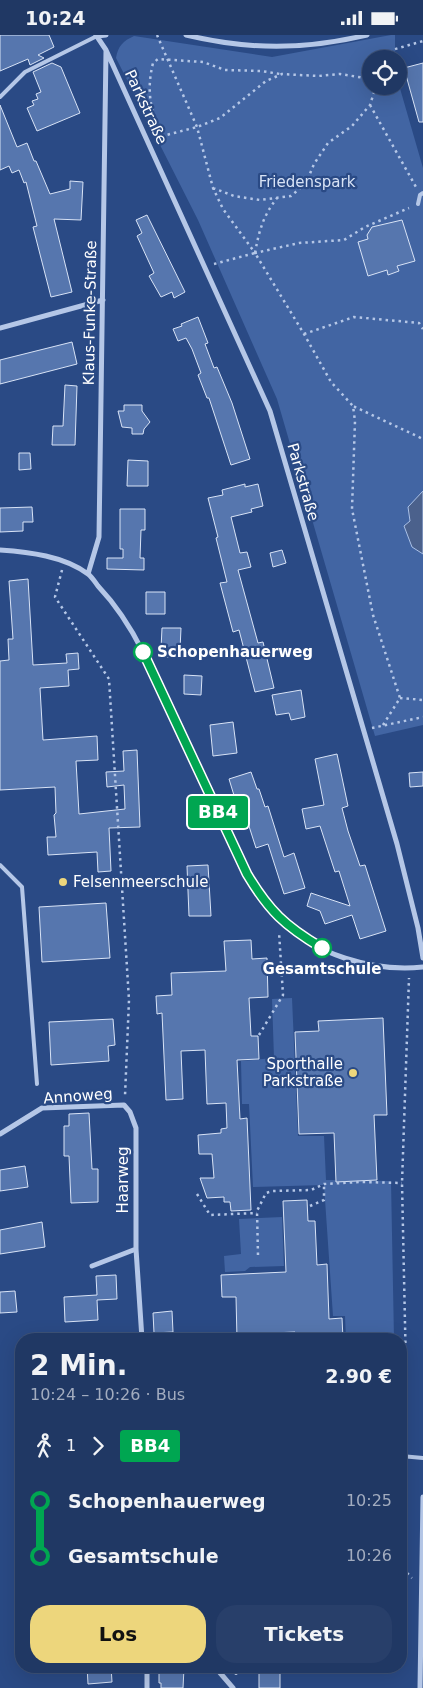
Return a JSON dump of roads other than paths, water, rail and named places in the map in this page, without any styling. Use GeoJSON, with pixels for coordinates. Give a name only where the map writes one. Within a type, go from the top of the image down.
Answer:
{"type":"FeatureCollection","features":[{"type":"Feature","properties":{"kind":"street"},"geometry":{"type":"LineString","coordinates":[[97,36],[106,35]]}},
{"type":"Feature","properties":{"kind":"street"},"geometry":{"type":"LineString","coordinates":[[186,35],[215,42],[277,47],[320,44],[367,35]]}},
{"type":"Feature","properties":{"kind":"street","name":"Parkstraße"},"geometry":{"type":"LineString","coordinates":[[97,36],[106,50],[270,411],[407,883],[423,958]]}},
{"type":"Feature","properties":{"kind":"street","name":"Klaus-Funke-Straße"},"geometry":{"type":"LineString","coordinates":[[88,575],[98,537],[106,50]]}},
{"type":"Feature","properties":{"kind":"street"},"geometry":{"type":"LineString","coordinates":[[0,328],[103,299]]}},
{"type":"Feature","properties":{"kind":"street"},"geometry":{"type":"LineString","coordinates":[[0,551],[20,552],[64,562],[88,575],[113,602],[132,631],[247,874],[260,897],[278,918],[294,932],[336,955],[357,962],[409,969],[423,967]]}},
{"type":"Feature","properties":{"kind":"street","name":"Annoweg"},"geometry":{"type":"LineString","coordinates":[[0,1134],[42,1108],[124,1105],[130,1112]]}},
{"type":"Feature","properties":{"kind":"street","name":"Haarweg"},"geometry":{"type":"LineString","coordinates":[[130,1112],[136,1128],[136,1249],[142,1333]]}},
{"type":"Feature","properties":{"kind":"street"},"geometry":{"type":"LineString","coordinates":[[92,1266],[136,1249]]}},
{"type":"Feature","properties":{"kind":"street"},"geometry":{"type":"LineString","coordinates":[[420,1688],[423,1497]]}},
{"type":"Feature","properties":{"kind":"street"},"geometry":{"type":"LineString","coordinates":[[147,1673],[147,1688]]}},
{"type":"Feature","properties":{"kind":"street"},"geometry":{"type":"LineString","coordinates":[[220,1673],[233,1688]]}},
{"type":"Feature","properties":{"kind":"lane"},"geometry":{"type":"LineString","coordinates":[[0,97],[25,72],[97,36]]}},
{"type":"Feature","properties":{"kind":"lane"},"geometry":{"type":"LineString","coordinates":[[418,204],[422,194]]}},
{"type":"Feature","properties":{"kind":"lane"},"geometry":{"type":"LineString","coordinates":[[0,865],[22,887],[37,1084]]}},
{"type":"Feature","properties":{"kind":"lane"},"geometry":{"type":"LineString","coordinates":[[407,1456],[423,1458]]}},
{"type":"Feature","properties":{"kind":"place","name":"Schopenhauerweg"},"geometry":{"type":"Point","coordinates":[143,652]}},
{"type":"Feature","properties":{"kind":"place","name":"Felsenmeerschule"},"geometry":{"type":"Point","coordinates":[63,882]}},
{"type":"Feature","properties":{"kind":"place","name":"Gesamtschule"},"geometry":{"type":"Point","coordinates":[322,948]}},
{"type":"Feature","properties":{"kind":"place","name":"Sporthalle Parkstraße"},"geometry":{"type":"Point","coordinates":[353,1073]}},
{"type":"Feature","properties":{"kind":"park label","name":"Friedenspark"},"geometry":{"type":"Point","coordinates":[307,182]}}]}
